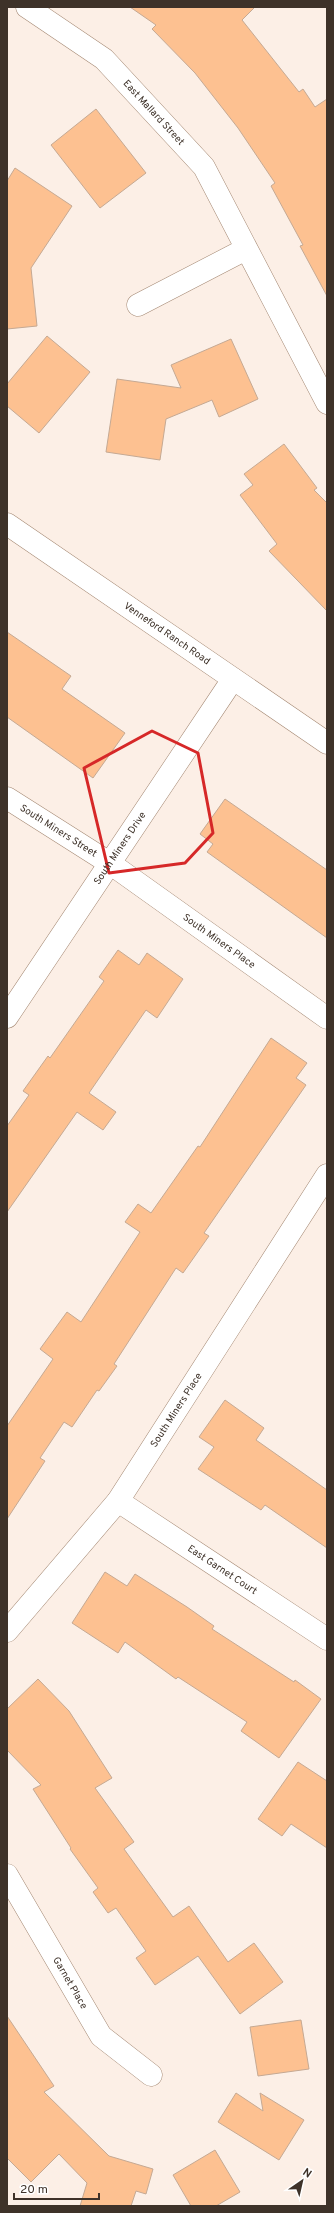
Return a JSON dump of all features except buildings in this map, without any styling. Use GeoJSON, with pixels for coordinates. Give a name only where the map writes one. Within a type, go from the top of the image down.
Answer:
{"type":"FeatureCollection","features":[{"type":"Feature","properties":{"kind":"street","name":"East Mallard Street"},"geometry":{"type":"LineString","coordinates":[[27,7],[104,59],[204,167],[327,402]]}},
{"type":"Feature","properties":{"kind":"street"},"geometry":{"type":"LineString","coordinates":[[138,305],[246,248]]}},
{"type":"Feature","properties":{"kind":"street","name":"Venneford Ranch Road"},"geometry":{"type":"LineString","coordinates":[[7,524],[327,743]]}},
{"type":"Feature","properties":{"kind":"street","name":"South Miners Drive"},"geometry":{"type":"LineString","coordinates":[[7,1017],[234,679]]}},
{"type":"Feature","properties":{"kind":"street","name":"South Miners Street"},"geometry":{"type":"LineString","coordinates":[[7,798],[111,864]]}},
{"type":"Feature","properties":{"kind":"street","name":"South Miners Place"},"geometry":{"type":"LineString","coordinates":[[111,864],[327,1018]]}},
{"type":"Feature","properties":{"kind":"street","name":"South Miners Place"},"geometry":{"type":"LineString","coordinates":[[7,1631],[118,1501],[327,1174]]}},
{"type":"Feature","properties":{"kind":"street","name":"East Garnet Court"},"geometry":{"type":"LineString","coordinates":[[118,1501],[327,1639]]}},
{"type":"Feature","properties":{"kind":"street","name":"Garnet Place"},"geometry":{"type":"LineString","coordinates":[[7,1874],[101,2036],[151,2075]]}},
{"type":"Feature","properties":{"kind":"highlighted area"},"geometry":{"type":"Polygon","coordinates":[[[152,731],[198,753],[213,833],[185,863],[109,873],[84,768],[152,731]]]}}]}
